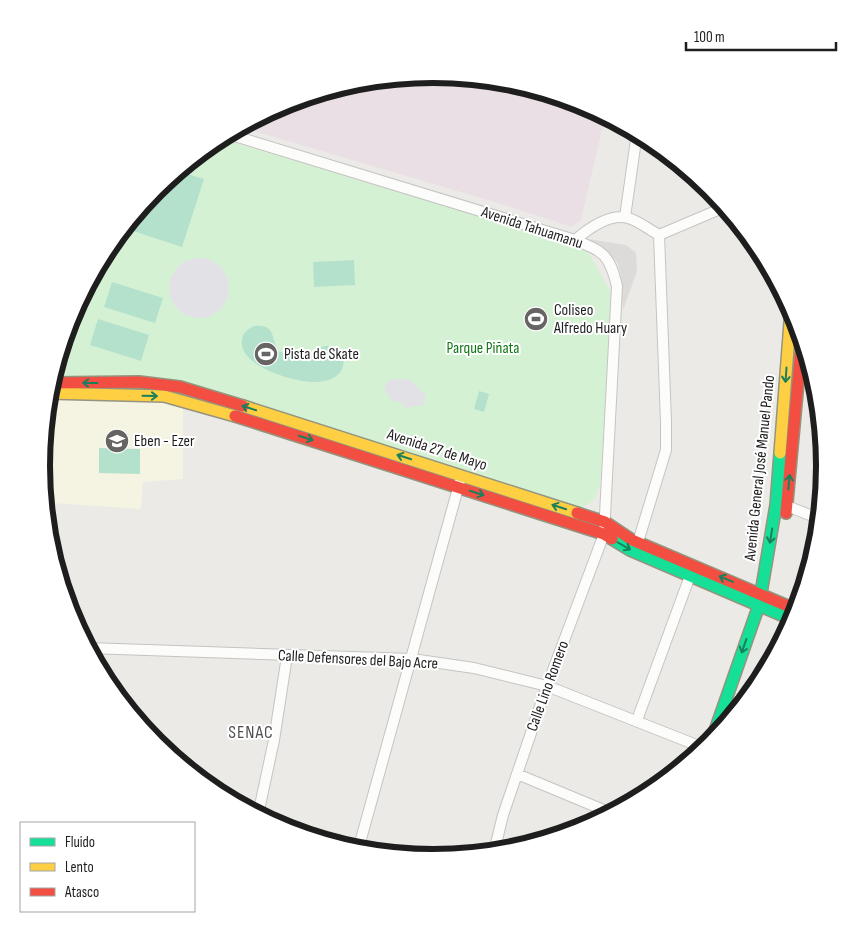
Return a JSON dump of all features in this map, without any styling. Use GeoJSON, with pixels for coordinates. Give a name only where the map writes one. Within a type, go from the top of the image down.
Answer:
{"type":"FeatureCollection","features":[{"type":"Feature","properties":{"kind":"main road","name":"Avenida General José Manuel Pando"},"geometry":{"type":"LineString","coordinates":[[719,721],[765,602],[776,505],[790,326]]}},
{"type":"Feature","properties":{"kind":"main road","name":"Avenida General José Manuel Pando"},"geometry":{"type":"LineString","coordinates":[[734,702],[765,602],[787,506],[800,358]]}},
{"type":"Feature","properties":{"kind":"main road","name":"Avenida 27 de Mayo"},"geometry":{"type":"LineString","coordinates":[[59,382],[139,382],[180,387],[462,475],[605,522],[638,542],[765,602],[786,615]]}},
{"type":"Feature","properties":{"kind":"main road","name":"Avenida 27 de Mayo"},"geometry":{"type":"LineString","coordinates":[[57,393],[164,396],[203,406],[604,534],[630,550],[690,576],[765,602],[789,608]]}},
{"type":"Feature","properties":{"kind":"street","name":"Avenida Tahuamanu"},"geometry":{"type":"LineString","coordinates":[[237,137],[575,240],[599,250],[612,266],[617,286],[605,522]]}},
{"type":"Feature","properties":{"kind":"street"},"geometry":{"type":"LineString","coordinates":[[625,217],[636,142]]}},
{"type":"Feature","properties":{"kind":"street"},"geometry":{"type":"LineString","coordinates":[[658,235],[718,210]]}},
{"type":"Feature","properties":{"kind":"street"},"geometry":{"type":"LineString","coordinates":[[575,240],[588,229],[604,222],[625,217],[640,223],[658,235]]}},
{"type":"Feature","properties":{"kind":"street"},"geometry":{"type":"LineString","coordinates":[[638,542],[666,450],[658,235]]}},
{"type":"Feature","properties":{"kind":"street"},"geometry":{"type":"LineString","coordinates":[[360,842],[462,475]]}},
{"type":"Feature","properties":{"kind":"street"},"geometry":{"type":"LineString","coordinates":[[787,506],[813,516]]}},
{"type":"Feature","properties":{"kind":"street","name":"Calle Lino Romero"},"geometry":{"type":"LineString","coordinates":[[496,844],[503,815],[547,686],[604,534],[605,522]]}},
{"type":"Feature","properties":{"kind":"street"},"geometry":{"type":"LineString","coordinates":[[637,720],[690,576]]}},
{"type":"Feature","properties":{"kind":"street","name":"Calle Defensores del Bajo Acre"},"geometry":{"type":"LineString","coordinates":[[96,648],[412,659],[474,668],[547,686],[696,745]]}},
{"type":"Feature","properties":{"kind":"street"},"geometry":{"type":"LineString","coordinates":[[260,808],[274,740],[287,656]]}},
{"type":"Feature","properties":{"kind":"street"},"geometry":{"type":"LineString","coordinates":[[517,774],[603,810]]}},
{"type":"Feature","properties":{"kind":"shaded area"},"geometry":{"type":"Polygon","coordinates":[[[433,83],[483,86],[508,90],[556,103],[603,123],[581,220],[572,227],[498,203],[250,130],[286,112],[334,96],[383,86],[433,83]]]}},
{"type":"Feature","properties":{"kind":"shaded area"},"geometry":{"type":"Polygon","coordinates":[[[588,239],[626,245],[636,253],[637,271],[623,310],[621,275],[617,262],[605,250],[588,239]]]}},
{"type":"Feature","properties":{"kind":"shaded area"},"geometry":{"type":"Polygon","coordinates":[[[199,258],[216,263],[224,271],[229,288],[224,305],[216,313],[199,318],[182,313],[174,305],[169,288],[174,271],[182,263],[199,258]]]}},
{"type":"Feature","properties":{"kind":"shaded area"},"geometry":{"type":"Polygon","coordinates":[[[389,380],[410,380],[426,395],[423,405],[406,408],[400,401],[392,402],[384,388],[389,380]]]}},
{"type":"Feature","properties":{"kind":"shaded area","name":"Eben - Ezer"},"geometry":{"type":"Polygon","coordinates":[[[56,395],[160,399],[183,404],[183,479],[143,482],[141,509],[52,503],[51,441],[56,395]]]}},
{"type":"Feature","properties":{"kind":"green space","name":"Parque Piñata"},"geometry":{"type":"Polygon","coordinates":[[[231,141],[581,248],[590,255],[611,292],[600,485],[594,500],[579,510],[215,393],[60,381],[70,343],[89,297],[101,274],[129,233],[145,213],[180,178],[231,141]]]}},
{"type":"Feature","properties":{"kind":"green space"},"geometry":{"type":"Polygon","coordinates":[[[186,173],[204,179],[182,247],[131,230],[162,195],[186,173]]]}},
{"type":"Feature","properties":{"kind":"green space"},"geometry":{"type":"Polygon","coordinates":[[[354,260],[355,285],[314,287],[313,262],[354,260]]]}},
{"type":"Feature","properties":{"kind":"green space"},"geometry":{"type":"Polygon","coordinates":[[[112,282],[163,298],[155,323],[104,307],[112,282]]]}},
{"type":"Feature","properties":{"kind":"green space"},"geometry":{"type":"Polygon","coordinates":[[[98,319],[149,335],[141,361],[90,345],[98,319]]]}},
{"type":"Feature","properties":{"kind":"green space","name":"Pista de Skate"},"geometry":{"type":"Polygon","coordinates":[[[254,326],[266,327],[272,333],[278,351],[304,360],[322,347],[333,347],[343,357],[342,370],[337,376],[328,380],[307,382],[283,376],[258,365],[249,358],[243,349],[242,340],[243,335],[254,326]]]}},
{"type":"Feature","properties":{"kind":"green space"},"geometry":{"type":"Polygon","coordinates":[[[479,391],[489,394],[484,412],[474,409],[479,391]]]}},
{"type":"Feature","properties":{"kind":"green space"},"geometry":{"type":"Polygon","coordinates":[[[99,448],[140,449],[140,474],[99,473],[99,448]]]}},
{"type":"Feature","properties":{"kind":"traffic: fast"},"geometry":{"type":"LineString","coordinates":[[718,722],[759,605],[776,505],[780,453]]}},
{"type":"Feature","properties":{"kind":"traffic: fast"},"geometry":{"type":"LineString","coordinates":[[612,539],[630,550],[785,617]]}},
{"type":"Feature","properties":{"kind":"traffic: slow"},"geometry":{"type":"LineString","coordinates":[[780,453],[790,326]]}},
{"type":"Feature","properties":{"kind":"traffic: slow"},"geometry":{"type":"LineString","coordinates":[[57,393],[164,396],[235,416]]}},
{"type":"Feature","properties":{"kind":"traffic: slow"},"geometry":{"type":"LineString","coordinates":[[243,406],[577,513]]}},
{"type":"Feature","properties":{"kind":"traffic: jam"},"geometry":{"type":"LineString","coordinates":[[786,513],[800,357]]}},
{"type":"Feature","properties":{"kind":"traffic: jam"},"geometry":{"type":"LineString","coordinates":[[59,383],[139,382],[180,387],[243,406]]}},
{"type":"Feature","properties":{"kind":"traffic: jam"},"geometry":{"type":"LineString","coordinates":[[235,416],[604,534],[612,539]]}},
{"type":"Feature","properties":{"kind":"traffic: jam"},"geometry":{"type":"LineString","coordinates":[[577,513],[605,522],[632,540],[789,607]]}},
{"type":"Feature","properties":{"kind":"place","name":"Coliseo Alfredo Huary"},"geometry":{"type":"Point","coordinates":[536,319]}},
{"type":"Feature","properties":{"kind":"place","name":"Pista de Skate"},"geometry":{"type":"Point","coordinates":[266,354]}},
{"type":"Feature","properties":{"kind":"place","name":"Eben - Ezer"},"geometry":{"type":"Point","coordinates":[117,441]}},
{"type":"Feature","properties":{"kind":"district","name":"SENAC"},"geometry":{"type":"Point","coordinates":[251,732]}}]}
